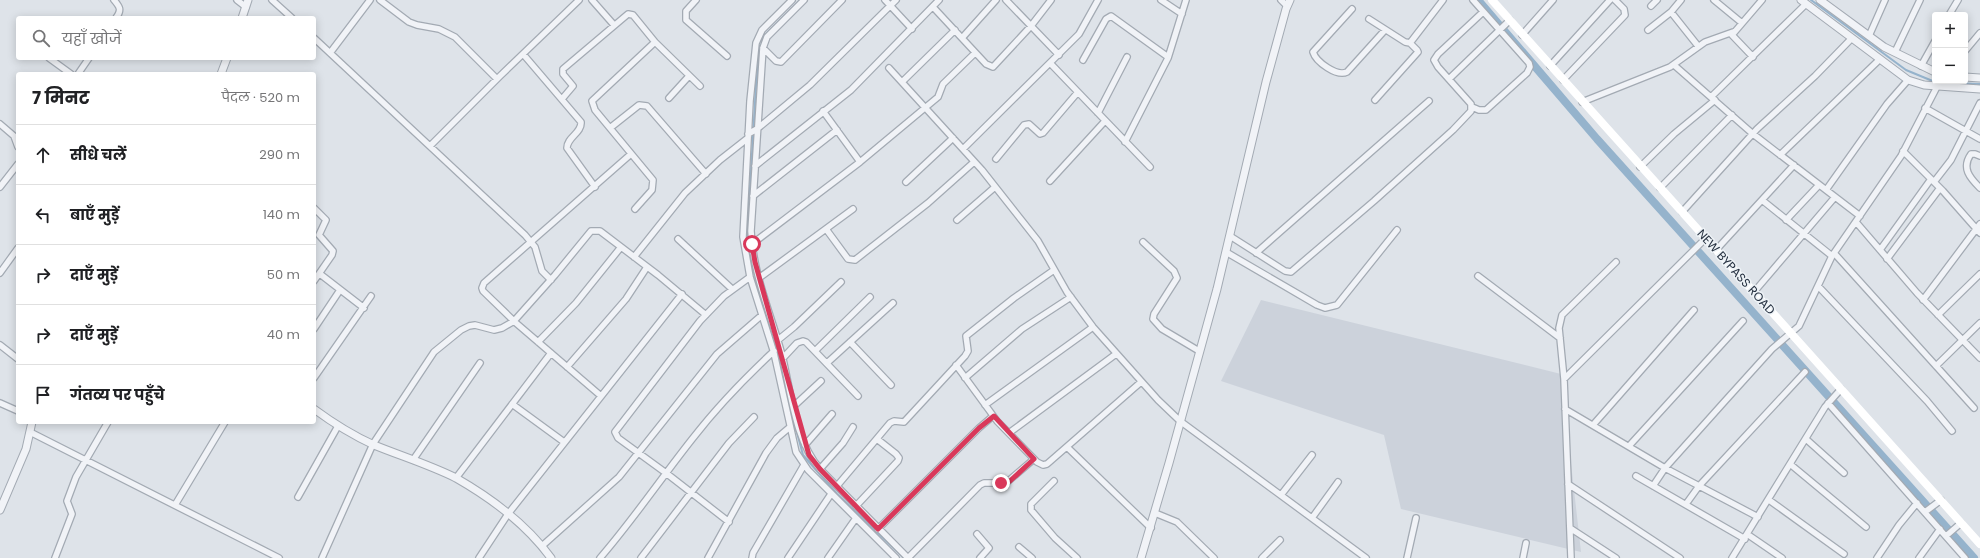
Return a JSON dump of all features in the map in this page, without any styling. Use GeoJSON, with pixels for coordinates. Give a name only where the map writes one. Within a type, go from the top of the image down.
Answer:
{"type":"FeatureCollection","features":[{"type":"Feature","properties":{"kind":"main road","name":"NEW BYPASS ROAD"},"geometry":{"type":"LineString","coordinates":[[1492,0],[1504,26],[1522,35],[1791,332],[1838,392],[1938,503],[1961,523],[1980,544]]}},
{"type":"Feature","properties":{"kind":"street"},"geometry":{"type":"LineString","coordinates":[[114,0],[121,10],[117,16]]}},
{"type":"Feature","properties":{"kind":"street"},"geometry":{"type":"LineString","coordinates":[[236,0],[247,4],[243,16]]}},
{"type":"Feature","properties":{"kind":"street"},"geometry":{"type":"LineString","coordinates":[[272,0],[290,16]]}},
{"type":"Feature","properties":{"kind":"street"},"geometry":{"type":"LineString","coordinates":[[330,53],[370,0]]}},
{"type":"Feature","properties":{"kind":"street"},"geometry":{"type":"LineString","coordinates":[[380,0],[409,22],[439,29],[455,37],[497,79]]}},
{"type":"Feature","properties":{"kind":"street"},"geometry":{"type":"LineString","coordinates":[[430,146],[522,54],[579,0]]}},
{"type":"Feature","properties":{"kind":"street"},"geometry":{"type":"LineString","coordinates":[[592,0],[614,25]]}},
{"type":"Feature","properties":{"kind":"street"},"geometry":{"type":"LineString","coordinates":[[696,0],[686,11],[686,20],[727,56]]}},
{"type":"Feature","properties":{"kind":"street"},"geometry":{"type":"LineString","coordinates":[[792,0],[762,30],[758,37],[751,94],[755,166],[752,244],[760,278],[783,358],[794,406],[805,445],[812,460],[908,558],[980,485],[984,483],[1006,483],[1034,459]]}},
{"type":"Feature","properties":{"kind":"street"},"geometry":{"type":"LineString","coordinates":[[804,0],[770,34],[763,48],[752,133],[743,237],[750,277],[774,351],[796,452],[804,465],[831,494],[896,558]]}},
{"type":"Feature","properties":{"kind":"street"},"geometry":{"type":"LineString","coordinates":[[763,48],[776,60],[781,62],[842,0]]}},
{"type":"Feature","properties":{"kind":"street"},"geometry":{"type":"LineString","coordinates":[[885,0],[912,29]]}},
{"type":"Feature","properties":{"kind":"street"},"geometry":{"type":"LineString","coordinates":[[634,257],[685,193],[752,133],[810,85],[896,0]]}},
{"type":"Feature","properties":{"kind":"street"},"geometry":{"type":"LineString","coordinates":[[755,166],[851,90],[939,0]]}},
{"type":"Feature","properties":{"kind":"street"},"geometry":{"type":"LineString","coordinates":[[962,38],[996,0]]}},
{"type":"Feature","properties":{"kind":"street"},"geometry":{"type":"LineString","coordinates":[[1006,0],[1059,55]]}},
{"type":"Feature","properties":{"kind":"street"},"geometry":{"type":"LineString","coordinates":[[933,7],[975,53],[986,64],[993,67],[1031,26],[1051,0]]}},
{"type":"Feature","properties":{"kind":"street"},"geometry":{"type":"LineString","coordinates":[[963,149],[1079,34],[1098,0]]}},
{"type":"Feature","properties":{"kind":"street"},"geometry":{"type":"LineString","coordinates":[[1161,0],[1182,14]]}},
{"type":"Feature","properties":{"kind":"street"},"geometry":{"type":"LineString","coordinates":[[1125,142],[1168,56],[1186,0]]}},
{"type":"Feature","properties":{"kind":"street"},"geometry":{"type":"LineString","coordinates":[[1410,43],[1443,0]]}},
{"type":"Feature","properties":{"kind":"street"},"geometry":{"type":"LineString","coordinates":[[1473,0],[1483,12],[1504,26],[1529,63],[1528,73],[1486,110],[1479,110],[1472,107],[1435,64],[1435,58],[1483,12]]}},
{"type":"Feature","properties":{"kind":"street"},"geometry":{"type":"LineString","coordinates":[[1522,35],[1553,0]]}},
{"type":"Feature","properties":{"kind":"street"},"geometry":{"type":"LineString","coordinates":[[1550,66],[1610,0]]}},
{"type":"Feature","properties":{"kind":"street"},"geometry":{"type":"LineString","coordinates":[[1563,80],[1625,15],[1624,9],[1615,0]]}},
{"type":"Feature","properties":{"kind":"street"},"geometry":{"type":"LineString","coordinates":[[1651,6],[1657,0]]}},
{"type":"Feature","properties":{"kind":"street"},"geometry":{"type":"LineString","coordinates":[[1648,30],[1671,12],[1681,0]]}},
{"type":"Feature","properties":{"kind":"street"},"geometry":{"type":"LineString","coordinates":[[1714,0],[1742,23]]}},
{"type":"Feature","properties":{"kind":"street"},"geometry":{"type":"LineString","coordinates":[[1869,36],[1885,0]]}},
{"type":"Feature","properties":{"kind":"street"},"geometry":{"type":"LineString","coordinates":[[1894,52],[1920,0]]}},
{"type":"Feature","properties":{"kind":"street"},"geometry":{"type":"LineString","coordinates":[[1951,12],[1958,0]]}},
{"type":"Feature","properties":{"kind":"street"},"geometry":{"type":"LineString","coordinates":[[1582,102],[1674,65],[1698,46],[1733,32],[1760,1]]}},
{"type":"Feature","properties":{"kind":"street"},"geometry":{"type":"LineString","coordinates":[[1822,1],[1869,36],[1894,52],[1932,71]]}},
{"type":"Feature","properties":{"kind":"street"},"geometry":{"type":"LineString","coordinates":[[1640,167],[1713,98],[1804,2],[1851,39],[1908,80],[1918,84],[1932,84]]}},
{"type":"Feature","properties":{"kind":"street"},"geometry":{"type":"LineString","coordinates":[[1141,558],[1155,513],[1226,252],[1286,3]]}},
{"type":"Feature","properties":{"kind":"street"},"geometry":{"type":"LineString","coordinates":[[1352,9],[1313,52],[1316,58],[1336,72],[1347,72],[1385,30]]}},
{"type":"Feature","properties":{"kind":"street"},"geometry":{"type":"LineString","coordinates":[[1671,12],[1698,46]]}},
{"type":"Feature","properties":{"kind":"street"},"geometry":{"type":"LineString","coordinates":[[562,99],[573,86],[563,74],[563,69],[626,14],[631,14],[655,42],[700,86]]}},
{"type":"Feature","properties":{"kind":"street"},"geometry":{"type":"LineString","coordinates":[[1083,60],[1106,19],[1111,16],[1168,56]]}},
{"type":"Feature","properties":{"kind":"street"},"geometry":{"type":"LineString","coordinates":[[1368,19],[1405,42],[1410,43],[1418,52],[1375,100]]}},
{"type":"Feature","properties":{"kind":"street"},"geometry":{"type":"LineString","coordinates":[[1449,79],[1504,26]]}},
{"type":"Feature","properties":{"kind":"street"},"geometry":{"type":"LineString","coordinates":[[902,82],[955,30]]}},
{"type":"Feature","properties":{"kind":"street"},"geometry":{"type":"LineString","coordinates":[[1733,32],[1733,36],[1753,57]]}},
{"type":"Feature","properties":{"kind":"street"},"geometry":{"type":"LineString","coordinates":[[1968,48],[1980,33]]}},
{"type":"Feature","properties":{"kind":"street"},"geometry":{"type":"LineString","coordinates":[[1682,212],[1753,134],[1851,39]]}},
{"type":"Feature","properties":{"kind":"street"},"geometry":{"type":"LineString","coordinates":[[316,40],[531,242],[537,252],[542,271],[551,280]]}},
{"type":"Feature","properties":{"kind":"street"},"geometry":{"type":"LineString","coordinates":[[635,209],[653,186],[653,180],[595,110],[592,101],[655,42]]}},
{"type":"Feature","properties":{"kind":"street"},"geometry":{"type":"LineString","coordinates":[[1921,66],[1932,46]]}},
{"type":"Feature","properties":{"kind":"street"},"geometry":{"type":"LineString","coordinates":[[752,244],[860,162],[938,97],[943,84],[975,53]]}},
{"type":"Feature","properties":{"kind":"street"},"geometry":{"type":"LineString","coordinates":[[522,54],[581,122],[581,125],[569,141],[567,148],[595,187]]}},
{"type":"Feature","properties":{"kind":"street"},"geometry":{"type":"LineString","coordinates":[[1098,113],[1127,57]]}},
{"type":"Feature","properties":{"kind":"street"},"geometry":{"type":"LineString","coordinates":[[52,60],[67,72]]}},
{"type":"Feature","properties":{"kind":"street"},"geometry":{"type":"LineString","coordinates":[[79,72],[88,60]]}},
{"type":"Feature","properties":{"kind":"street"},"geometry":{"type":"LineString","coordinates":[[222,72],[226,60]]}},
{"type":"Feature","properties":{"kind":"street"},"geometry":{"type":"LineString","coordinates":[[1780,155],[1879,60]]}},
{"type":"Feature","properties":{"kind":"street"},"geometry":{"type":"LineString","coordinates":[[1050,64],[1150,167]]}},
{"type":"Feature","properties":{"kind":"street"},"geometry":{"type":"LineString","coordinates":[[1674,65],[1753,134],[1860,216]]}},
{"type":"Feature","properties":{"kind":"street"},"geometry":{"type":"LineString","coordinates":[[889,68],[963,149],[995,187],[1038,241],[1071,297],[1093,327],[1141,382],[1180,421],[1366,558]]}},
{"type":"Feature","properties":{"kind":"street"},"geometry":{"type":"LineString","coordinates":[[670,98],[689,76]]}},
{"type":"Feature","properties":{"kind":"street"},"geometry":{"type":"LineString","coordinates":[[1968,77],[1980,78]]}},
{"type":"Feature","properties":{"kind":"street"},"geometry":{"type":"LineString","coordinates":[[1826,190],[1887,104],[1908,80]]}},
{"type":"Feature","properties":{"kind":"street"},"geometry":{"type":"LineString","coordinates":[[1653,486],[1665,468],[1778,344],[1799,326],[1833,255],[1903,151],[1939,84],[1980,89]]}},
{"type":"Feature","properties":{"kind":"street"},"geometry":{"type":"LineString","coordinates":[[996,159],[1024,125],[1029,124],[1040,134],[1043,133],[1078,92]]}},
{"type":"Feature","properties":{"kind":"street"},"geometry":{"type":"LineString","coordinates":[[1256,253],[1429,101]]}},
{"type":"Feature","properties":{"kind":"street"},"geometry":{"type":"LineString","coordinates":[[1880,250],[1932,180],[1951,160],[1980,103]]}},
{"type":"Feature","properties":{"kind":"street"},"geometry":{"type":"LineString","coordinates":[[610,128],[639,105],[647,106],[706,174]]}},
{"type":"Feature","properties":{"kind":"street"},"geometry":{"type":"LineString","coordinates":[[1230,236],[1285,271],[1294,271],[1453,130],[1471,111],[1472,107]]}},
{"type":"Feature","properties":{"kind":"street"},"geometry":{"type":"LineString","coordinates":[[1925,108],[1980,139]]}},
{"type":"Feature","properties":{"kind":"street"},"geometry":{"type":"LineString","coordinates":[[823,111],[860,162]]}},
{"type":"Feature","properties":{"kind":"street"},"geometry":{"type":"LineString","coordinates":[[1660,188],[1732,115]]}},
{"type":"Feature","properties":{"kind":"street"},"geometry":{"type":"LineString","coordinates":[[1050,181],[1105,121]]}},
{"type":"Feature","properties":{"kind":"street"},"geometry":{"type":"LineString","coordinates":[[0,124],[14,136],[16,142]]}},
{"type":"Feature","properties":{"kind":"street"},"geometry":{"type":"LineString","coordinates":[[753,196],[837,130]]}},
{"type":"Feature","properties":{"kind":"street"},"geometry":{"type":"LineString","coordinates":[[906,182],[953,138]]}},
{"type":"Feature","properties":{"kind":"street"},"geometry":{"type":"LineString","coordinates":[[1903,151],[1979,228],[1923,300]]}},
{"type":"Feature","properties":{"kind":"street"},"geometry":{"type":"LineString","coordinates":[[600,396],[514,321],[483,291],[482,288],[484,283],[631,154]]}},
{"type":"Feature","properties":{"kind":"street"},"geometry":{"type":"LineString","coordinates":[[1980,156],[1971,154],[1966,163],[1968,174],[1980,188]]}},
{"type":"Feature","properties":{"kind":"street"},"geometry":{"type":"LineString","coordinates":[[826,229],[848,259],[855,260],[928,203],[974,162]]}},
{"type":"Feature","properties":{"kind":"street"},"geometry":{"type":"LineString","coordinates":[[1716,250],[1794,165]]}},
{"type":"Feature","properties":{"kind":"street"},"geometry":{"type":"LineString","coordinates":[[0,187],[16,167]]}},
{"type":"Feature","properties":{"kind":"street"},"geometry":{"type":"LineString","coordinates":[[1786,220],[1819,185]]}},
{"type":"Feature","properties":{"kind":"street"},"geometry":{"type":"LineString","coordinates":[[957,220],[995,187]]}},
{"type":"Feature","properties":{"kind":"street"},"geometry":{"type":"LineString","coordinates":[[1887,259],[1940,188]]}},
{"type":"Feature","properties":{"kind":"street"},"geometry":{"type":"LineString","coordinates":[[1754,292],[1835,197]]}},
{"type":"Feature","properties":{"kind":"street"},"geometry":{"type":"LineString","coordinates":[[1762,200],[1833,255],[1974,408]]}},
{"type":"Feature","properties":{"kind":"street"},"geometry":{"type":"LineString","coordinates":[[760,278],[853,209]]}},
{"type":"Feature","properties":{"kind":"street"},"geometry":{"type":"LineString","coordinates":[[316,210],[326,220],[316,234],[333,251],[332,255],[316,279]]}},
{"type":"Feature","properties":{"kind":"street"},"geometry":{"type":"LineString","coordinates":[[1856,222],[1923,300],[1980,358]]}},
{"type":"Feature","properties":{"kind":"street"},"geometry":{"type":"LineString","coordinates":[[1226,252],[1317,305],[1332,308],[1337,305],[1397,230]]}},
{"type":"Feature","properties":{"kind":"street"},"geometry":{"type":"LineString","coordinates":[[322,558],[373,444],[423,367],[442,345],[469,326],[475,325],[494,330],[502,328],[514,321],[551,280],[591,231],[600,231],[682,294],[706,315]]}},
{"type":"Feature","properties":{"kind":"street"},"geometry":{"type":"LineString","coordinates":[[1564,379],[1706,238]]}},
{"type":"Feature","properties":{"kind":"street"},"geometry":{"type":"LineString","coordinates":[[678,239],[732,289]]}},
{"type":"Feature","properties":{"kind":"street"},"geometry":{"type":"LineString","coordinates":[[1143,242],[1174,271],[1177,278],[1152,319],[1162,329],[1199,351]]}},
{"type":"Feature","properties":{"kind":"street"},"geometry":{"type":"LineString","coordinates":[[538,342],[576,303],[621,247]]}},
{"type":"Feature","properties":{"kind":"street"},"geometry":{"type":"LineString","coordinates":[[0,272],[16,251]]}},
{"type":"Feature","properties":{"kind":"street"},"geometry":{"type":"LineString","coordinates":[[1571,558],[1564,379],[1559,328],[1562,315],[1616,262]]}},
{"type":"Feature","properties":{"kind":"street"},"geometry":{"type":"LineString","coordinates":[[566,367],[626,299],[647,267]]}},
{"type":"Feature","properties":{"kind":"street"},"geometry":{"type":"LineString","coordinates":[[837,486],[892,422],[904,422],[967,353],[965,338],[967,335],[1014,298],[1054,270]]}},
{"type":"Feature","properties":{"kind":"street"},"geometry":{"type":"LineString","coordinates":[[320,274],[364,308]]}},
{"type":"Feature","properties":{"kind":"street"},"geometry":{"type":"LineString","coordinates":[[1938,315],[1980,274]]}},
{"type":"Feature","properties":{"kind":"street"},"geometry":{"type":"LineString","coordinates":[[1478,276],[1560,338]]}},
{"type":"Feature","properties":{"kind":"street"},"geometry":{"type":"LineString","coordinates":[[729,522],[640,453],[618,438],[615,432],[706,315],[732,289],[750,277]]}},
{"type":"Feature","properties":{"kind":"street"},"geometry":{"type":"LineString","coordinates":[[778,340],[794,327],[841,282]]}},
{"type":"Feature","properties":{"kind":"street"},"geometry":{"type":"LineString","coordinates":[[1818,286],[1927,401],[1952,431]]}},
{"type":"Feature","properties":{"kind":"street"},"geometry":{"type":"LineString","coordinates":[[316,325],[340,290]]}},
{"type":"Feature","properties":{"kind":"street"},"geometry":{"type":"LineString","coordinates":[[479,558],[508,514],[682,294]]}},
{"type":"Feature","properties":{"kind":"street"},"geometry":{"type":"LineString","coordinates":[[316,375],[371,296]]}},
{"type":"Feature","properties":{"kind":"street"},"geometry":{"type":"LineString","coordinates":[[815,351],[870,297]]}},
{"type":"Feature","properties":{"kind":"street"},"geometry":{"type":"LineString","coordinates":[[965,378],[1022,329],[1071,297]]}},
{"type":"Feature","properties":{"kind":"street"},"geometry":{"type":"LineString","coordinates":[[827,363],[893,303]]}},
{"type":"Feature","properties":{"kind":"street"},"geometry":{"type":"LineString","coordinates":[[1592,425],[1694,310]]}},
{"type":"Feature","properties":{"kind":"street"},"geometry":{"type":"LineString","coordinates":[[542,546],[619,477],[640,453],[717,354],[762,315]]}},
{"type":"Feature","properties":{"kind":"street"},"geometry":{"type":"LineString","coordinates":[[1629,446],[1743,321]]}},
{"type":"Feature","properties":{"kind":"street"},"geometry":{"type":"LineString","coordinates":[[1936,366],[1980,323]]}},
{"type":"Feature","properties":{"kind":"street"},"geometry":{"type":"LineString","coordinates":[[985,405],[1093,327]]}},
{"type":"Feature","properties":{"kind":"street"},"geometry":{"type":"LineString","coordinates":[[783,358],[800,342],[806,342],[858,396]]}},
{"type":"Feature","properties":{"kind":"street"},"geometry":{"type":"LineString","coordinates":[[850,342],[891,385]]}},
{"type":"Feature","properties":{"kind":"street"},"geometry":{"type":"LineString","coordinates":[[0,345],[16,357]]}},
{"type":"Feature","properties":{"kind":"street"},"geometry":{"type":"LineString","coordinates":[[600,558],[704,424],[754,370],[774,351]]}},
{"type":"Feature","properties":{"kind":"street"},"geometry":{"type":"LineString","coordinates":[[456,478],[551,353]]}},
{"type":"Feature","properties":{"kind":"street"},"geometry":{"type":"LineString","coordinates":[[1009,433],[1116,354]]}},
{"type":"Feature","properties":{"kind":"street"},"geometry":{"type":"LineString","coordinates":[[413,460],[480,363]]}},
{"type":"Feature","properties":{"kind":"street"},"geometry":{"type":"LineString","coordinates":[[956,365],[994,416],[1040,464],[1047,464],[1141,382]]}},
{"type":"Feature","properties":{"kind":"street"},"geometry":{"type":"LineString","coordinates":[[1686,504],[1699,486],[1805,372]]}},
{"type":"Feature","properties":{"kind":"street"},"geometry":{"type":"LineString","coordinates":[[794,406],[821,381]]}},
{"type":"Feature","properties":{"kind":"street"},"geometry":{"type":"LineString","coordinates":[[1732,558],[1829,402],[1838,392]]}},
{"type":"Feature","properties":{"kind":"street"},"geometry":{"type":"LineString","coordinates":[[1829,402],[1917,503],[1927,511],[1940,529],[1947,534],[1965,558]]}},
{"type":"Feature","properties":{"kind":"street"},"geometry":{"type":"LineString","coordinates":[[0,403],[16,410]]}},
{"type":"Feature","properties":{"kind":"street"},"geometry":{"type":"LineString","coordinates":[[512,404],[564,442]]}},
{"type":"Feature","properties":{"kind":"street"},"geometry":{"type":"LineString","coordinates":[[1565,409],[1665,468],[1758,516]]}},
{"type":"Feature","properties":{"kind":"street"},"geometry":{"type":"LineString","coordinates":[[316,410],[338,426],[373,444],[456,478],[508,514],[542,546],[551,558]]}},
{"type":"Feature","properties":{"kind":"street"},"geometry":{"type":"LineString","coordinates":[[805,445],[832,414]]}},
{"type":"Feature","properties":{"kind":"street"},"geometry":{"type":"LineString","coordinates":[[878,529],[979,428],[994,416]]}},
{"type":"Feature","properties":{"kind":"street"},"geometry":{"type":"LineString","coordinates":[[641,558],[729,443],[754,417]]}},
{"type":"Feature","properties":{"kind":"street"},"geometry":{"type":"LineString","coordinates":[[0,510],[18,468],[32,424]]}},
{"type":"Feature","properties":{"kind":"street"},"geometry":{"type":"LineString","coordinates":[[55,558],[72,514],[67,502],[73,483],[85,459],[107,424]]}},
{"type":"Feature","properties":{"kind":"street"},"geometry":{"type":"LineString","coordinates":[[175,504],[223,424]]}},
{"type":"Feature","properties":{"kind":"street"},"geometry":{"type":"LineString","coordinates":[[298,497],[338,426]]}},
{"type":"Feature","properties":{"kind":"street"},"geometry":{"type":"LineString","coordinates":[[708,558],[766,453],[777,438],[790,427]]}},
{"type":"Feature","properties":{"kind":"street"},"geometry":{"type":"LineString","coordinates":[[820,469],[843,443],[853,427]]}},
{"type":"Feature","properties":{"kind":"street"},"geometry":{"type":"LineString","coordinates":[[30,432],[175,504],[278,558]]}},
{"type":"Feature","properties":{"kind":"street"},"geometry":{"type":"LineString","coordinates":[[856,506],[898,461],[899,458],[877,438]]}},
{"type":"Feature","properties":{"kind":"street"},"geometry":{"type":"LineString","coordinates":[[1806,439],[1844,473]]}},
{"type":"Feature","properties":{"kind":"street"},"geometry":{"type":"LineString","coordinates":[[1067,447],[1150,528]]}},
{"type":"Feature","properties":{"kind":"street"},"geometry":{"type":"LineString","coordinates":[[1282,495],[1312,454]]}},
{"type":"Feature","properties":{"kind":"street"},"geometry":{"type":"LineString","coordinates":[[1790,464],[1866,527]]}},
{"type":"Feature","properties":{"kind":"street"},"geometry":{"type":"LineString","coordinates":[[752,558],[804,465]]}},
{"type":"Feature","properties":{"kind":"street"},"geometry":{"type":"LineString","coordinates":[[1636,476],[1746,536],[1782,558]]}},
{"type":"Feature","properties":{"kind":"street"},"geometry":{"type":"LineString","coordinates":[[1054,481],[1031,504],[1031,510],[1055,538],[1077,558]]}},
{"type":"Feature","properties":{"kind":"street"},"geometry":{"type":"LineString","coordinates":[[1312,518],[1338,482]]}},
{"type":"Feature","properties":{"kind":"street"},"geometry":{"type":"LineString","coordinates":[[1568,484],[1680,558]]}},
{"type":"Feature","properties":{"kind":"street"},"geometry":{"type":"LineString","coordinates":[[788,558],[831,494]]}},
{"type":"Feature","properties":{"kind":"street"},"geometry":{"type":"LineString","coordinates":[[1769,500],[1844,554]]}},
{"type":"Feature","properties":{"kind":"street"},"geometry":{"type":"LineString","coordinates":[[1877,558],[1899,525],[1917,503]]}},
{"type":"Feature","properties":{"kind":"street"},"geometry":{"type":"LineString","coordinates":[[1927,511],[1938,503]]}},
{"type":"Feature","properties":{"kind":"street"},"geometry":{"type":"LineString","coordinates":[[1155,513],[1177,522],[1214,558]]}},
{"type":"Feature","properties":{"kind":"street"},"geometry":{"type":"LineString","coordinates":[[828,558],[856,518]]}},
{"type":"Feature","properties":{"kind":"street"},"geometry":{"type":"LineString","coordinates":[[1407,558],[1416,518]]}},
{"type":"Feature","properties":{"kind":"street"},"geometry":{"type":"LineString","coordinates":[[1947,534],[1961,523]]}},
{"type":"Feature","properties":{"kind":"street"},"geometry":{"type":"LineString","coordinates":[[1570,528],[1616,558]]}},
{"type":"Feature","properties":{"kind":"street"},"geometry":{"type":"LineString","coordinates":[[1920,558],[1940,529]]}},
{"type":"Feature","properties":{"kind":"street"},"geometry":{"type":"LineString","coordinates":[[977,534],[989,548],[980,558]]}},
{"type":"Feature","properties":{"kind":"street"},"geometry":{"type":"LineString","coordinates":[[1262,558],[1280,540]]}},
{"type":"Feature","properties":{"kind":"street"},"geometry":{"type":"LineString","coordinates":[[1523,558],[1526,543]]}},
{"type":"Feature","properties":{"kind":"street"},"geometry":{"type":"LineString","coordinates":[[1019,547],[1032,558]]}},
{"type":"Feature","properties":{"kind":"shaded area"},"geometry":{"type":"Polygon","coordinates":[[[1261,300],[1561,374],[1581,552],[1401,509],[1384,435],[1221,381],[1261,300]]]}},
{"type":"Feature","properties":{"kind":"waterway"},"geometry":{"type":"LineString","coordinates":[[761,46],[767,33],[800,0]]}},
{"type":"Feature","properties":{"kind":"waterway"},"geometry":{"type":"LineString","coordinates":[[1478,0],[1597,139],[1974,558]]}},
{"type":"Feature","properties":{"kind":"waterway"},"geometry":{"type":"LineString","coordinates":[[1811,0],[1906,70],[1932,81]]}},
{"type":"Feature","properties":{"kind":"waterway"},"geometry":{"type":"LineString","coordinates":[[760,50],[756,85],[747,240],[762,303],[780,357]]}},
{"type":"Feature","properties":{"kind":"waterway"},"geometry":{"type":"LineString","coordinates":[[1968,84],[1980,84]]}},
{"type":"Feature","properties":{"kind":"waterway"},"geometry":{"type":"LineString","coordinates":[[795,425],[803,455],[837,494],[904,558]]}},
{"type":"Feature","properties":{"kind":"route"},"geometry":{"type":"LineString","coordinates":[[752,244],[755,262],[782,354],[805,447],[812,460],[820,469],[878,529],[979,428],[994,416],[997,421],[1034,459],[1010,481],[1001,483]]}}]}
